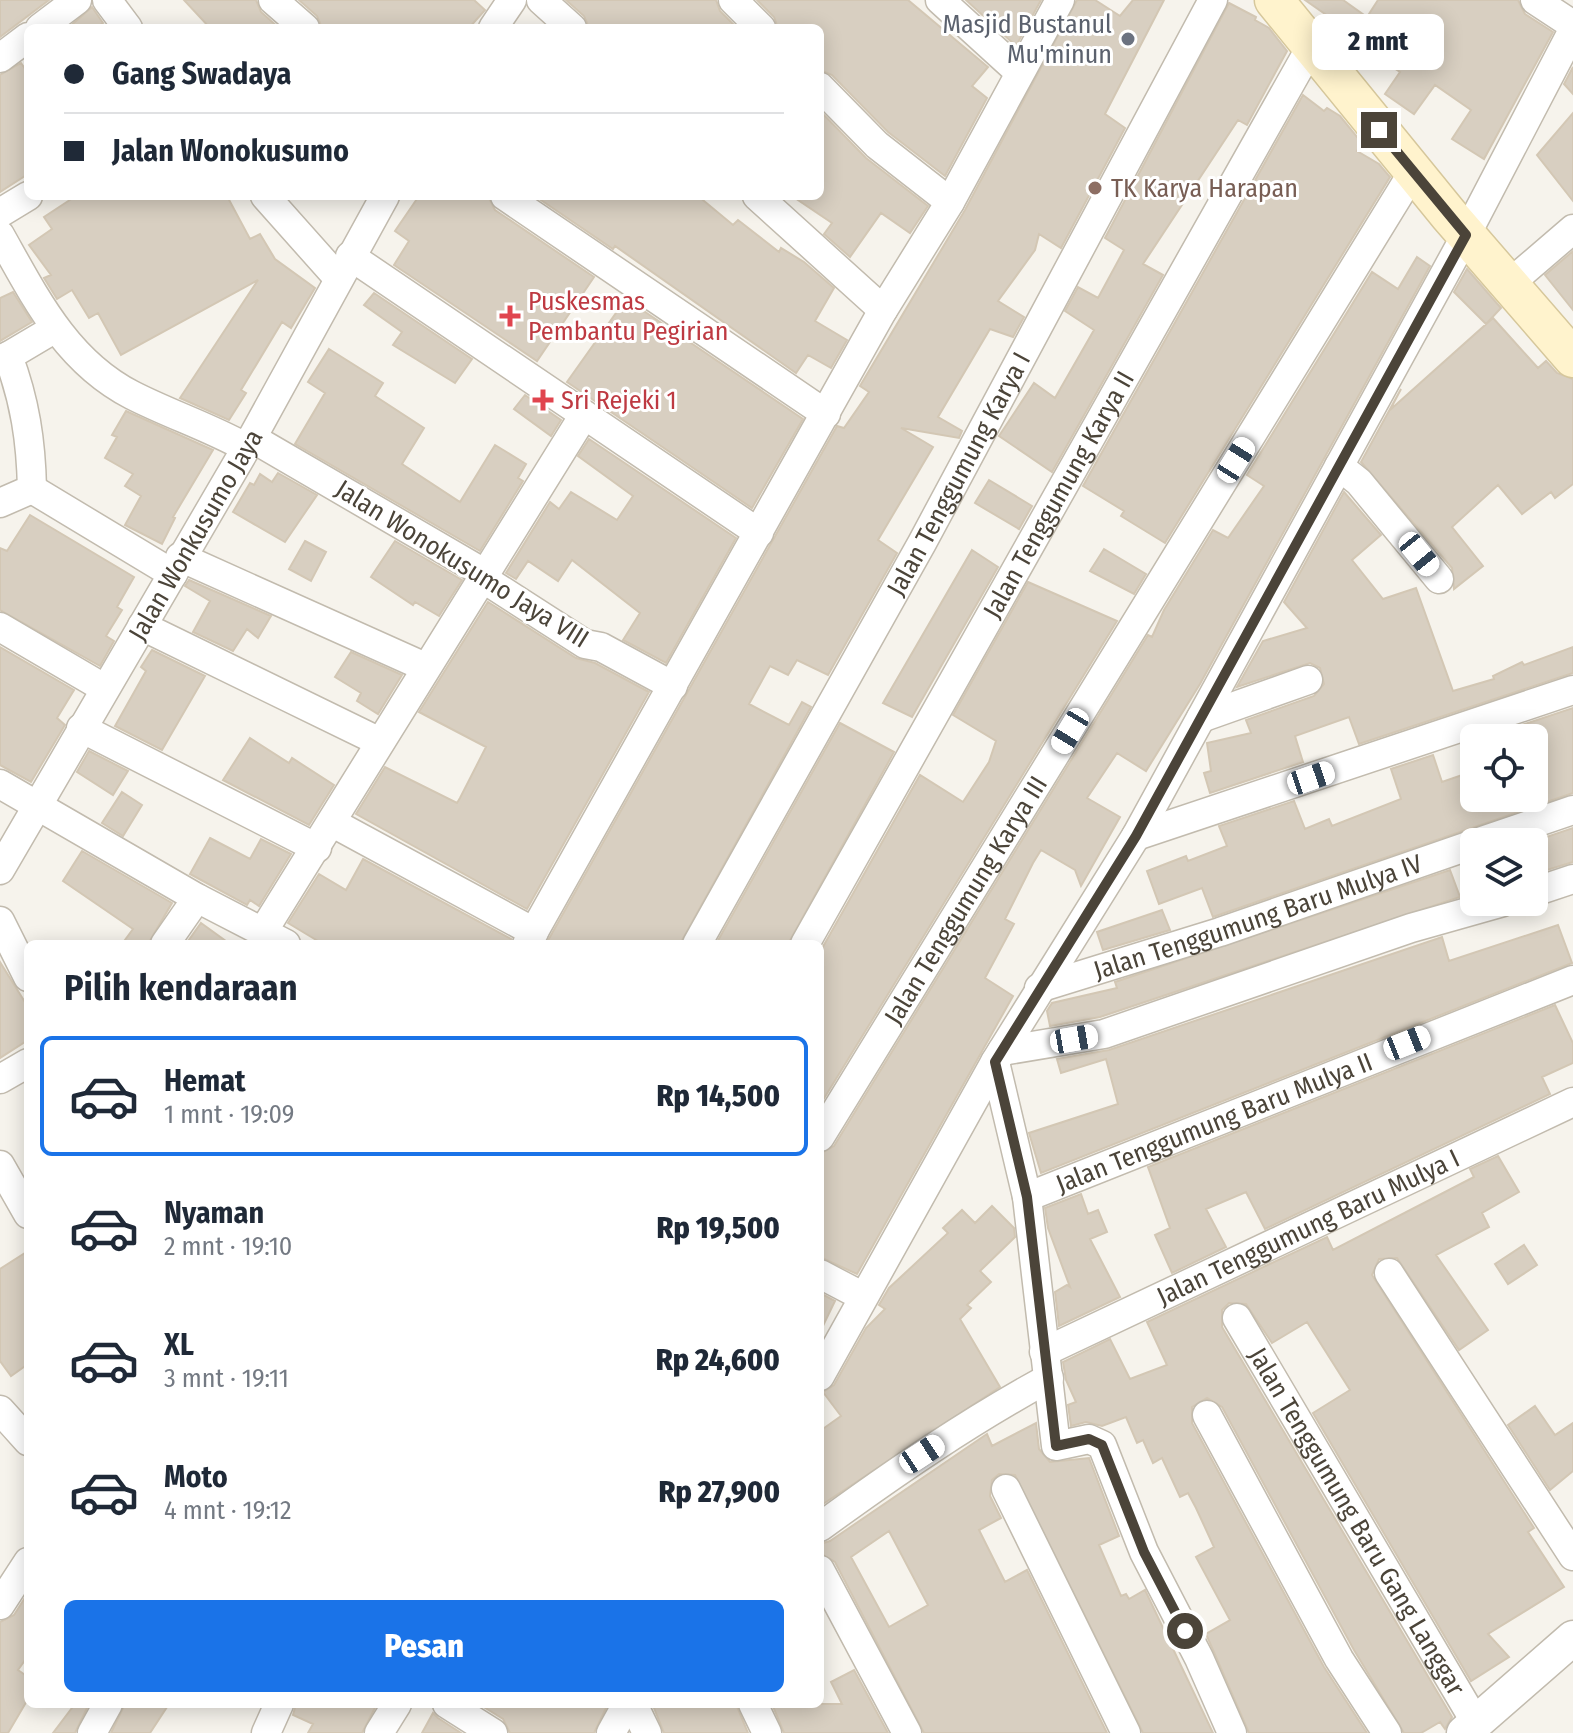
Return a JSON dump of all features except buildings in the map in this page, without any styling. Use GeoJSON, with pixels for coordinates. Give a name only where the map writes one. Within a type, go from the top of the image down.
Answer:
{"type":"FeatureCollection","features":[{"type":"Feature","properties":{"kind":"main road"},"geometry":{"type":"LineString","coordinates":[[1274,0],[1413,172],[1573,358]]}},
{"type":"Feature","properties":{"kind":"street"},"geometry":{"type":"LineString","coordinates":[[45,24],[77,0]]}},
{"type":"Feature","properties":{"kind":"street"},"geometry":{"type":"LineString","coordinates":[[107,0],[125,24]]}},
{"type":"Feature","properties":{"kind":"street"},"geometry":{"type":"LineString","coordinates":[[273,0],[300,24]]}},
{"type":"Feature","properties":{"kind":"street"},"geometry":{"type":"LineString","coordinates":[[496,24],[512,0]]}},
{"type":"Feature","properties":{"kind":"street"},"geometry":{"type":"LineString","coordinates":[[541,0],[568,24]]}},
{"type":"Feature","properties":{"kind":"street"},"geometry":{"type":"LineString","coordinates":[[733,0],[757,24]]}},
{"type":"Feature","properties":{"kind":"street"},"geometry":{"type":"LineString","coordinates":[[940,0],[1019,72]]}},
{"type":"Feature","properties":{"kind":"street"},"geometry":{"type":"LineString","coordinates":[[333,823],[531,938],[883,310],[950,202],[1060,0]]}},
{"type":"Feature","properties":{"kind":"street","name":"Jalan Tenggumung Karya I"},"geometry":{"type":"LineString","coordinates":[[699,940],[922,543],[1213,0]]}},
{"type":"Feature","properties":{"kind":"street"},"geometry":{"type":"LineString","coordinates":[[824,1368],[999,1056],[1136,836],[1339,466],[1459,226],[1572,34],[1535,0]]}},
{"type":"Feature","properties":{"kind":"street"},"geometry":{"type":"LineString","coordinates":[[0,58],[24,40]]}},
{"type":"Feature","properties":{"kind":"street","name":"Jalan Tenggumung Karya II"},"geometry":{"type":"LineString","coordinates":[[807,940],[1312,45]]}},
{"type":"Feature","properties":{"kind":"street"},"geometry":{"type":"LineString","coordinates":[[824,91],[877,145],[950,202]]}},
{"type":"Feature","properties":{"kind":"street","name":"Jalan Tenggumung Karya III"},"geometry":{"type":"LineString","coordinates":[[824,1130],[1413,172]]}},
{"type":"Feature","properties":{"kind":"street"},"geometry":{"type":"LineString","coordinates":[[1,232],[25,200]]}},
{"type":"Feature","properties":{"kind":"street"},"geometry":{"type":"LineString","coordinates":[[269,200],[344,267],[584,415],[759,533]]}},
{"type":"Feature","properties":{"kind":"street","name":"Jalan Wonkusumo Jaya"},"geometry":{"type":"LineString","coordinates":[[0,870],[248,443],[383,200]]}},
{"type":"Feature","properties":{"kind":"street"},"geometry":{"type":"LineString","coordinates":[[511,200],[826,414]]}},
{"type":"Feature","properties":{"kind":"street"},"geometry":{"type":"LineString","coordinates":[[761,200],[883,310]]}},
{"type":"Feature","properties":{"kind":"street"},"geometry":{"type":"LineString","coordinates":[[1509,284],[1573,229]]}},
{"type":"Feature","properties":{"kind":"street","name":"Jalan Wonokusumo Jaya VIII"},"geometry":{"type":"LineString","coordinates":[[1,232],[54,329],[86,363],[131,394],[248,443],[484,573],[487,581],[585,644],[601,647],[673,686]]}},
{"type":"Feature","properties":{"kind":"street"},"geometry":{"type":"LineString","coordinates":[[32,489],[30,436],[23,395],[4,358],[54,329]]}},
{"type":"Feature","properties":{"kind":"street"},"geometry":{"type":"LineString","coordinates":[[0,784],[197,898],[274,938],[317,848],[425,667],[584,415]]}},
{"type":"Feature","properties":{"kind":"street"},"geometry":{"type":"LineString","coordinates":[[1339,466],[1359,482],[1439,579]]}},
{"type":"Feature","properties":{"kind":"street"},"geometry":{"type":"LineString","coordinates":[[0,503],[32,489]]}},
{"type":"Feature","properties":{"kind":"street"},"geometry":{"type":"LineString","coordinates":[[32,489],[176,565],[425,667]]}},
{"type":"Feature","properties":{"kind":"street"},"geometry":{"type":"LineString","coordinates":[[142,626],[380,742]]}},
{"type":"Feature","properties":{"kind":"street"},"geometry":{"type":"LineString","coordinates":[[0,627],[104,688]]}},
{"type":"Feature","properties":{"kind":"street"},"geometry":{"type":"LineString","coordinates":[[1201,718],[1308,680]]}},
{"type":"Feature","properties":{"kind":"street"},"geometry":{"type":"LineString","coordinates":[[1136,836],[1573,690]]}},
{"type":"Feature","properties":{"kind":"street"},"geometry":{"type":"LineString","coordinates":[[81,728],[317,848]]}},
{"type":"Feature","properties":{"kind":"street","name":"Jalan Tenggumung Baru Mulya IV"},"geometry":{"type":"LineString","coordinates":[[1520,828],[1573,810]]}},
{"type":"Feature","properties":{"kind":"street","name":"Jalan Tenggumung Baru Mulya IV"},"geometry":{"type":"LineString","coordinates":[[1039,988],[1220,932],[1460,849]]}},
{"type":"Feature","properties":{"kind":"street"},"geometry":{"type":"LineString","coordinates":[[1548,887],[1573,879]]}},
{"type":"Feature","properties":{"kind":"street"},"geometry":{"type":"LineString","coordinates":[[168,940],[197,898]]}},
{"type":"Feature","properties":{"kind":"street"},"geometry":{"type":"LineString","coordinates":[[999,1056],[1104,1034],[1411,928],[1460,914]]}},
{"type":"Feature","properties":{"kind":"street"},"geometry":{"type":"LineString","coordinates":[[0,921],[24,969]]}},
{"type":"Feature","properties":{"kind":"street","name":"Jalan Tenggumung Baru Mulya II"},"geometry":{"type":"LineString","coordinates":[[999,1056],[1027,1197],[1573,980]]}},
{"type":"Feature","properties":{"kind":"street"},"geometry":{"type":"LineString","coordinates":[[0,1079],[24,1065]]}},
{"type":"Feature","properties":{"kind":"street","name":"Jalan Tenggumung Baru Mulya I"},"geometry":{"type":"LineString","coordinates":[[824,1524],[978,1418],[1046,1365],[1573,1102]]}},
{"type":"Feature","properties":{"kind":"street"},"geometry":{"type":"LineString","coordinates":[[0,1165],[24,1207]]}},
{"type":"Feature","properties":{"kind":"street"},"geometry":{"type":"LineString","coordinates":[[1027,1197],[1056,1446],[1089,1439],[1102,1445],[1144,1552],[1199,1658],[1232,1733]]}},
{"type":"Feature","properties":{"kind":"street"},"geometry":{"type":"LineString","coordinates":[[1389,1273],[1573,1556]]}},
{"type":"Feature","properties":{"kind":"street"},"geometry":{"type":"LineString","coordinates":[[824,1276],[862,1296]]}},
{"type":"Feature","properties":{"kind":"street","name":"Jalan Tenggumung Baru Gang Langgar"},"geometry":{"type":"LineString","coordinates":[[1237,1318],[1475,1730]]}},
{"type":"Feature","properties":{"kind":"street"},"geometry":{"type":"LineString","coordinates":[[0,1410],[24,1437]]}},
{"type":"Feature","properties":{"kind":"street"},"geometry":{"type":"LineString","coordinates":[[1207,1415],[1339,1659],[1387,1733]]}},
{"type":"Feature","properties":{"kind":"street"},"geometry":{"type":"LineString","coordinates":[[1006,1489],[1126,1733]]}},
{"type":"Feature","properties":{"kind":"street"},"geometry":{"type":"LineString","coordinates":[[0,1605],[24,1568]]}},
{"type":"Feature","properties":{"kind":"street"},"geometry":{"type":"LineString","coordinates":[[824,1577],[907,1733]]}},
{"type":"Feature","properties":{"kind":"street"},"geometry":{"type":"LineString","coordinates":[[1475,1730],[1573,1638]]}},
{"type":"Feature","properties":{"kind":"street"},"geometry":{"type":"LineString","coordinates":[[1475,1730],[1573,1656]]}},
{"type":"Feature","properties":{"kind":"street"},"geometry":{"type":"LineString","coordinates":[[92,1733],[106,1708]]}},
{"type":"Feature","properties":{"kind":"street"},"geometry":{"type":"LineString","coordinates":[[266,1733],[277,1708]]}},
{"type":"Feature","properties":{"kind":"street"},"geometry":{"type":"LineString","coordinates":[[379,1733],[395,1708]]}},
{"type":"Feature","properties":{"kind":"street"},"geometry":{"type":"LineString","coordinates":[[453,1708],[493,1733]]}},
{"type":"Feature","properties":{"kind":"street"},"geometry":{"type":"LineString","coordinates":[[611,1733],[627,1708]]}},
{"type":"Feature","properties":{"kind":"street"},"geometry":{"type":"LineString","coordinates":[[632,1708],[647,1733]]}},
{"type":"Feature","properties":{"kind":"street"},"geometry":{"type":"LineString","coordinates":[[755,1708],[767,1733]]}},
{"type":"Feature","properties":{"kind":"place","name":"Masjid Bustanul Mu'minun"},"geometry":{"type":"Point","coordinates":[1128,39]}},
{"type":"Feature","properties":{"kind":"place","name":"TK Karya Harapan"},"geometry":{"type":"Point","coordinates":[1095,188]}},
{"type":"Feature","properties":{"kind":"place","name":"Puskesmas Pembantu Pegirian"},"geometry":{"type":"Point","coordinates":[510,316]}},
{"type":"Feature","properties":{"kind":"place","name":"Sri Rejeki 1"},"geometry":{"type":"Point","coordinates":[543,400]}},
{"type":"Feature","properties":{"kind":"route"},"geometry":{"type":"LineString","coordinates":[[1185,1631],[1144,1552],[1102,1445],[1089,1439],[1059,1448],[1056,1446],[1027,1197],[995,1062],[1136,836],[1466,235],[1379,130]]}}]}
